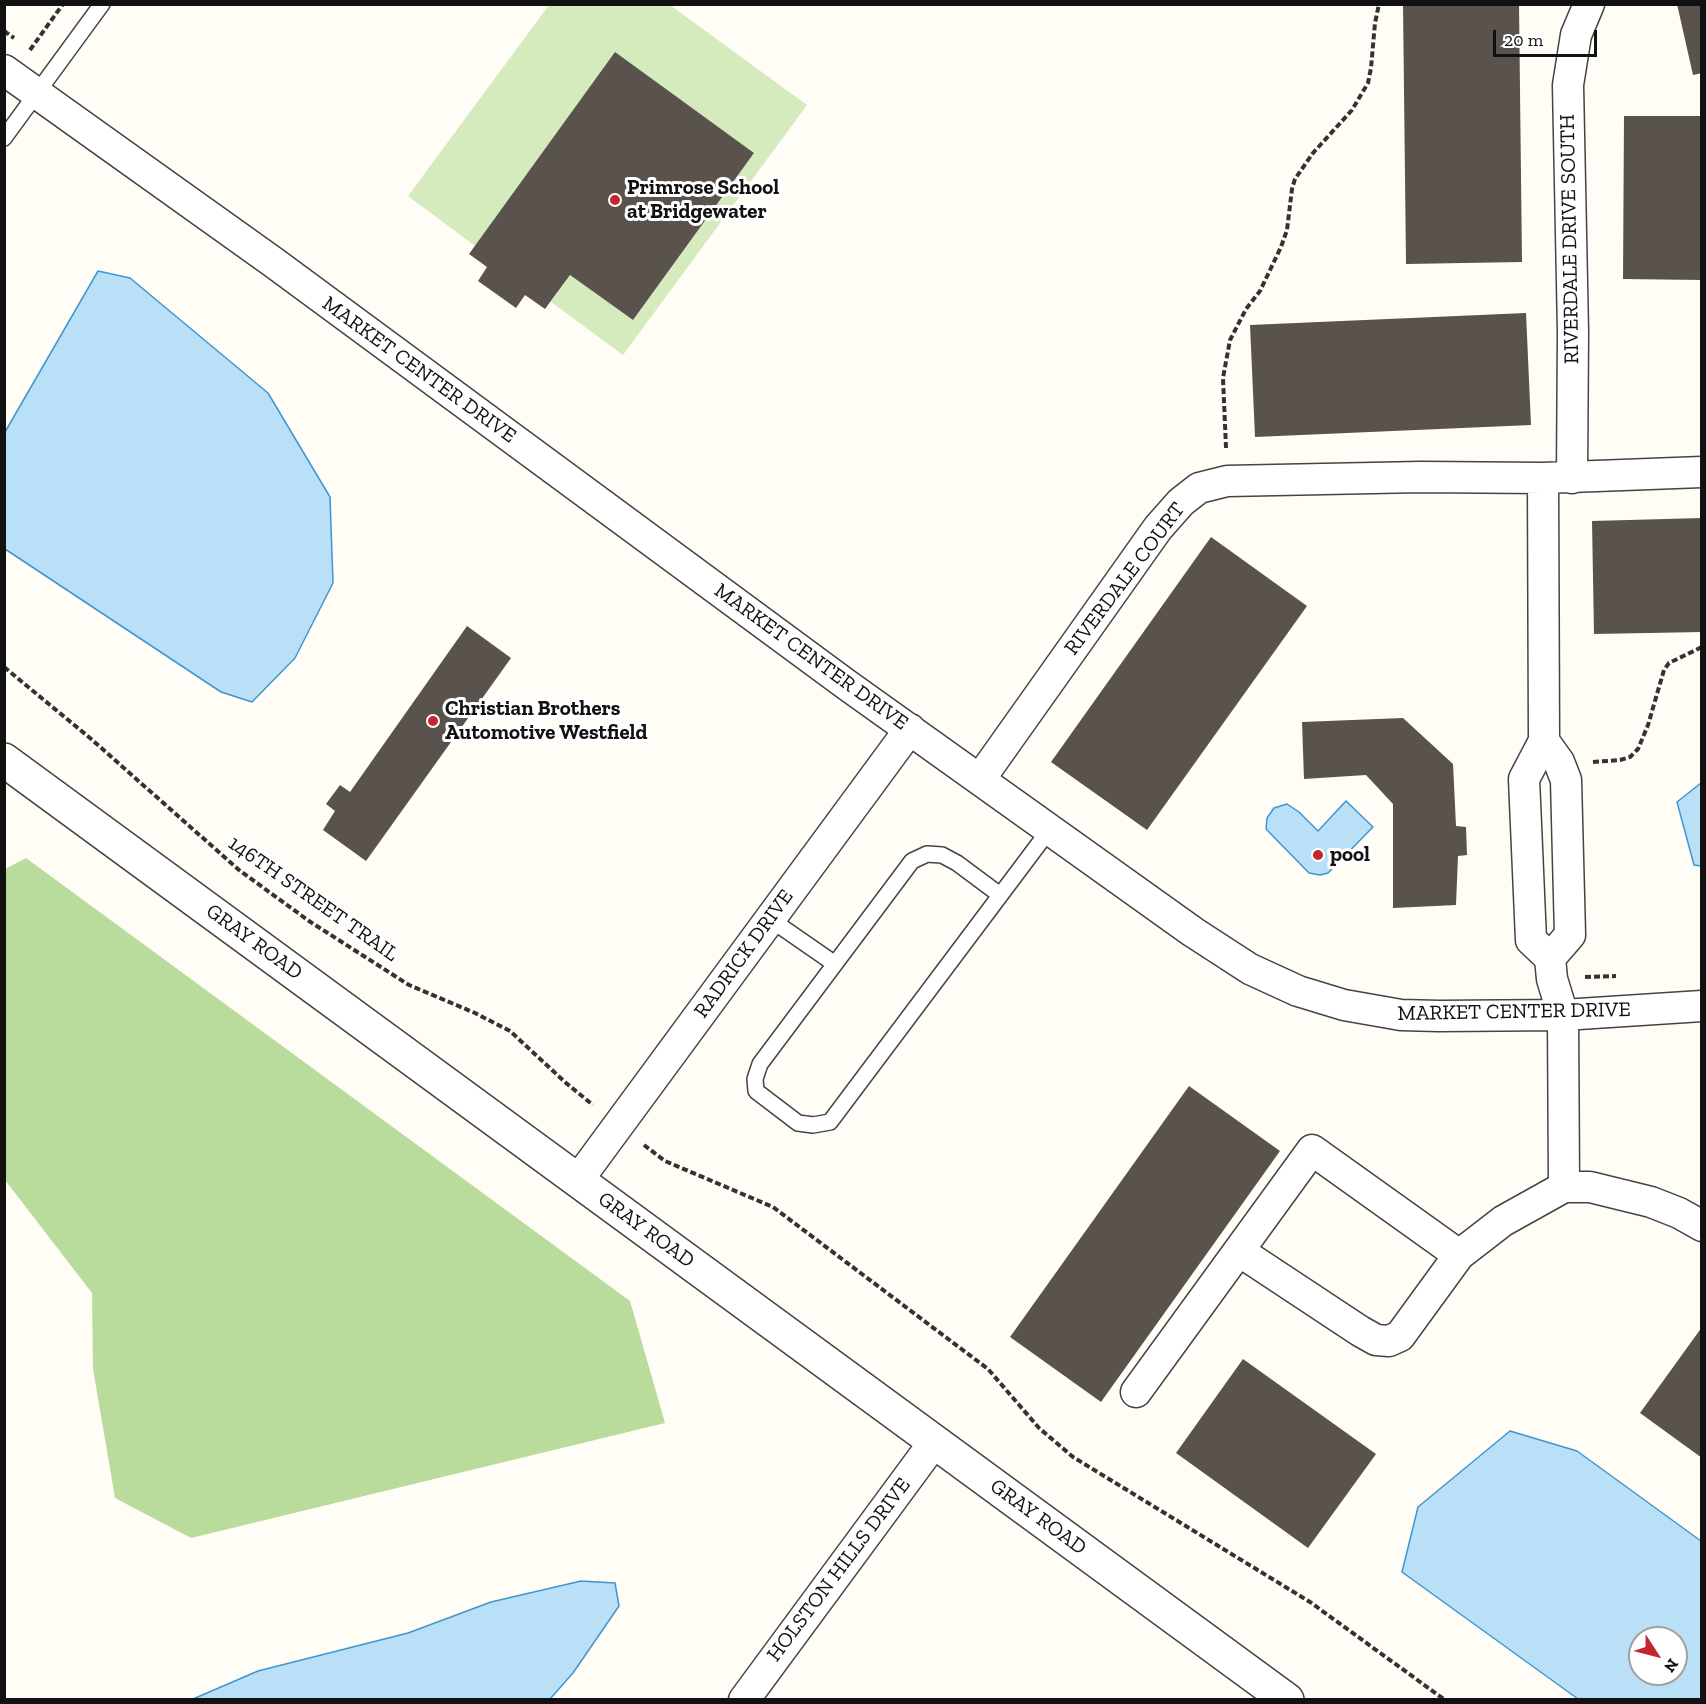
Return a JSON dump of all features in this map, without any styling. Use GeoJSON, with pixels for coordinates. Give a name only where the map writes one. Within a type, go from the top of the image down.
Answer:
{"type":"FeatureCollection","features":[{"type":"Feature","properties":{"kind":"street","name":"RIVERDALE DRIVE SOUTH"},"geometry":{"type":"LineString","coordinates":[[1572,478],[1573,332],[1568,85],[1576,35],[1589,4]]}},
{"type":"Feature","properties":{"kind":"street","name":"MARKET CENTER DRIVE"},"geometry":{"type":"LineString","coordinates":[[4,70],[273,262],[838,678],[1224,954],[1250,969],[1298,991],[1344,1005],[1401,1015],[1563,1015],[1701,1006]]}},
{"type":"Feature","properties":{"kind":"street","name":"RIVERDALE COURT"},"geometry":{"type":"LineString","coordinates":[[980,778],[1164,520],[1181,502],[1199,488],[1227,481],[1421,477],[1572,478],[1701,472]]}},
{"type":"Feature","properties":{"kind":"street"},"geometry":{"type":"LineString","coordinates":[[1543,478],[1551,751],[1566,780],[1570,935],[1551,968]]}},
{"type":"Feature","properties":{"kind":"street","name":"RADRICK DRIVE"},"geometry":{"type":"LineString","coordinates":[[578,1180],[910,729]]}},
{"type":"Feature","properties":{"kind":"street"},"geometry":{"type":"LineString","coordinates":[[1551,751],[1524,779],[1531,940],[1551,968],[1563,1015],[1564,1187]]}},
{"type":"Feature","properties":{"kind":"street","name":"GRAY ROAD"},"geometry":{"type":"LineString","coordinates":[[4,760],[1287,1700]]}},
{"type":"Feature","properties":{"kind":"street"},"geometry":{"type":"LineString","coordinates":[[1136,1392],[1312,1150],[1459,1255]]}},
{"type":"Feature","properties":{"kind":"street"},"geometry":{"type":"LineString","coordinates":[[1239,1251],[1360,1331],[1376,1340],[1389,1341],[1400,1336],[1459,1255],[1503,1221],[1564,1187],[1590,1187],[1651,1202],[1679,1213],[1701,1226]]}},
{"type":"Feature","properties":{"kind":"street","name":"HOLSTON HILLS DRIVE"},"geometry":{"type":"LineString","coordinates":[[744,1700],[935,1442]]}},
{"type":"Feature","properties":{"kind":"lane"},"geometry":{"type":"LineString","coordinates":[[4,138],[102,4]]}},
{"type":"Feature","properties":{"kind":"lane"},"geometry":{"type":"LineString","coordinates":[[1000,895],[957,863],[942,855],[927,854],[912,861],[760,1064],[755,1079],[756,1091],[798,1123],[813,1125],[830,1122],[1050,829]]}},
{"type":"Feature","properties":{"kind":"lane"},"geometry":{"type":"LineString","coordinates":[[770,919],[835,964]]}},
{"type":"Feature","properties":{"kind":"path"},"geometry":{"type":"LineString","coordinates":[[30,50],[63,4]]}},
{"type":"Feature","properties":{"kind":"path"},"geometry":{"type":"LineString","coordinates":[[1227,481],[1223,378],[1230,340],[1246,309],[1260,291],[1281,248],[1287,230],[1295,179],[1313,153],[1352,110],[1368,83],[1379,4]]}},
{"type":"Feature","properties":{"kind":"path"},"geometry":{"type":"LineString","coordinates":[[4,31],[56,68]]}},
{"type":"Feature","properties":{"kind":"path"},"geometry":{"type":"LineString","coordinates":[[1551,751],[1604,762],[1630,757],[1643,740],[1664,670],[1669,663],[1701,647]]}},
{"type":"Feature","properties":{"kind":"path","name":"146TH STREET TRAIL"},"geometry":{"type":"LineString","coordinates":[[4,666],[90,738],[239,870],[309,921],[409,985],[475,1012],[510,1031],[566,1083],[665,1161],[773,1208],[988,1369],[1039,1428],[1073,1457],[1310,1602],[1445,1700]]}},
{"type":"Feature","properties":{"kind":"path"},"geometry":{"type":"LineString","coordinates":[[1551,968],[1620,976]]}},
{"type":"Feature","properties":{"kind":"green space"},"geometry":{"type":"Polygon","coordinates":[[[549,5],[670,5],[807,105],[623,355],[551,302],[570,275],[633,320],[754,153],[615,53],[475,246],[408,196],[549,5]]]}},
{"type":"Feature","properties":{"kind":"green space"},"geometry":{"type":"Polygon","coordinates":[[[26,858],[630,1301],[665,1423],[191,1538],[115,1498],[93,1369],[92,1293],[5,1180],[5,869],[26,858]]]}},
{"type":"Feature","properties":{"kind":"water"},"geometry":{"type":"Polygon","coordinates":[[[98,271],[130,278],[268,393],[330,497],[333,583],[295,658],[252,702],[221,692],[5,549],[5,432],[98,271]]]}},
{"type":"Feature","properties":{"kind":"water"},"geometry":{"type":"Polygon","coordinates":[[[1701,783],[1701,866],[1694,865],[1677,802],[1701,783]]]}},
{"type":"Feature","properties":{"kind":"water","name":"pool"},"geometry":{"type":"Polygon","coordinates":[[[1346,801],[1373,827],[1328,873],[1320,875],[1309,873],[1266,829],[1267,818],[1274,808],[1287,804],[1299,812],[1318,831],[1346,801]]]}},
{"type":"Feature","properties":{"kind":"water"},"geometry":{"type":"Polygon","coordinates":[[[1510,1431],[1577,1451],[1701,1541],[1701,1699],[1578,1699],[1402,1572],[1418,1507],[1510,1431]]]}},
{"type":"Feature","properties":{"kind":"water"},"geometry":{"type":"Polygon","coordinates":[[[581,1581],[615,1583],[619,1606],[573,1673],[550,1699],[193,1699],[258,1671],[408,1633],[491,1602],[581,1581]]]}},
{"type":"Feature","properties":{"kind":"building"},"geometry":{"type":"Polygon","coordinates":[[[1403,4],[1519,4],[1522,262],[1406,264],[1403,4]]]}},
{"type":"Feature","properties":{"kind":"building"},"geometry":{"type":"Polygon","coordinates":[[[1677,4],[1702,4],[1702,73],[1693,75],[1677,4]]]}},
{"type":"Feature","properties":{"kind":"building","name":"Primrose School at Bridgewater"},"geometry":{"type":"Polygon","coordinates":[[[615,52],[754,153],[633,320],[570,275],[545,309],[525,295],[516,308],[478,281],[487,267],[469,254],[615,52]]]}},
{"type":"Feature","properties":{"kind":"building"},"geometry":{"type":"Polygon","coordinates":[[[1624,116],[1702,116],[1702,280],[1623,279],[1624,116]]]}},
{"type":"Feature","properties":{"kind":"building"},"geometry":{"type":"Polygon","coordinates":[[[1526,313],[1531,425],[1255,437],[1250,325],[1526,313]]]}},
{"type":"Feature","properties":{"kind":"building"},"geometry":{"type":"Polygon","coordinates":[[[1702,518],[1702,632],[1594,634],[1592,521],[1702,518]]]}},
{"type":"Feature","properties":{"kind":"building"},"geometry":{"type":"Polygon","coordinates":[[[1211,537],[1307,606],[1147,830],[1051,762],[1211,537]]]}},
{"type":"Feature","properties":{"kind":"building","name":"Christian Brothers Automotive Westfield"},"geometry":{"type":"Polygon","coordinates":[[[467,626],[511,658],[366,861],[323,830],[335,811],[326,804],[340,785],[350,792],[467,626]]]}},
{"type":"Feature","properties":{"kind":"building"},"geometry":{"type":"Polygon","coordinates":[[[1403,718],[1453,764],[1456,826],[1466,827],[1467,855],[1458,856],[1456,905],[1393,908],[1393,804],[1366,775],[1304,779],[1302,722],[1403,718]]]}},
{"type":"Feature","properties":{"kind":"building"},"geometry":{"type":"Polygon","coordinates":[[[1189,1086],[1280,1151],[1101,1402],[1010,1337],[1189,1086]]]}},
{"type":"Feature","properties":{"kind":"building"},"geometry":{"type":"Polygon","coordinates":[[[1702,1327],[1702,1458],[1640,1413],[1702,1327]]]}},
{"type":"Feature","properties":{"kind":"building"},"geometry":{"type":"Polygon","coordinates":[[[1243,1359],[1376,1454],[1308,1548],[1176,1453],[1243,1359]]]}},
{"type":"Feature","properties":{"kind":"place","name":"Primrose School at Bridgewater"},"geometry":{"type":"Point","coordinates":[615,200]}},
{"type":"Feature","properties":{"kind":"place","name":"Christian Brothers Automotive Westfield"},"geometry":{"type":"Point","coordinates":[433,721]}},
{"type":"Feature","properties":{"kind":"place","name":"pool"},"geometry":{"type":"Point","coordinates":[1318,855]}}]}
